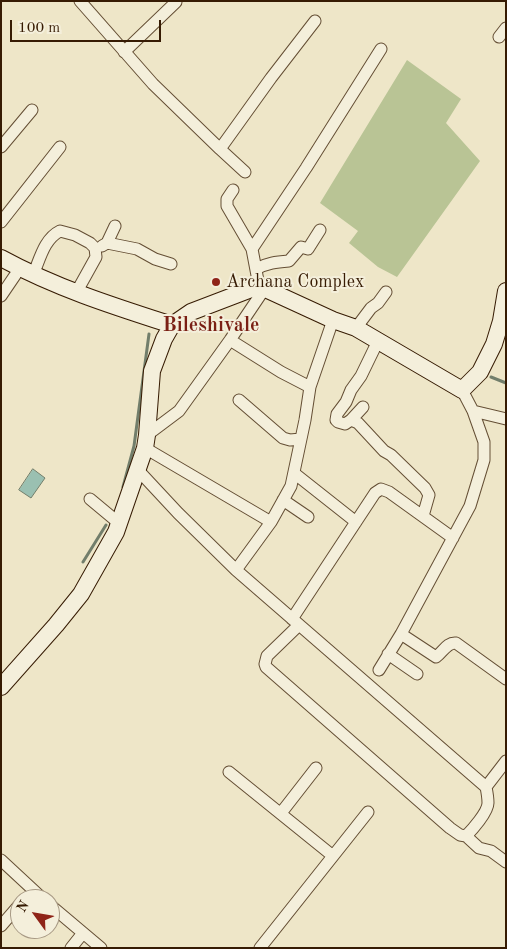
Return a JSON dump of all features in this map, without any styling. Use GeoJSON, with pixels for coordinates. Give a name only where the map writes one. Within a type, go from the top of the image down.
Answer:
{"type":"FeatureCollection","features":[{"type":"Feature","properties":{"kind":"main road"},"geometry":{"type":"LineString","coordinates":[[1,258],[27,272],[96,300],[172,325]]}},
{"type":"Feature","properties":{"kind":"main road"},"geometry":{"type":"LineString","coordinates":[[1,687],[81,594],[120,524],[146,441],[152,371],[164,339],[172,325],[191,312],[262,287],[333,320],[356,328],[462,390],[480,372],[494,344],[504,321],[506,292]]}},
{"type":"Feature","properties":{"kind":"street"},"geometry":{"type":"LineString","coordinates":[[124,52],[176,2]]}},
{"type":"Feature","properties":{"kind":"street"},"geometry":{"type":"LineString","coordinates":[[86,4],[124,52],[153,84],[245,172]]}},
{"type":"Feature","properties":{"kind":"street"},"geometry":{"type":"LineString","coordinates":[[220,149],[271,78],[316,21]]}},
{"type":"Feature","properties":{"kind":"street"},"geometry":{"type":"LineString","coordinates":[[252,249],[381,49]]}},
{"type":"Feature","properties":{"kind":"street"},"geometry":{"type":"LineString","coordinates":[[1,147],[32,110]]}},
{"type":"Feature","properties":{"kind":"street"},"geometry":{"type":"LineString","coordinates":[[1,222],[60,147]]}},
{"type":"Feature","properties":{"kind":"street"},"geometry":{"type":"LineString","coordinates":[[233,190],[227,198],[227,206],[252,249],[262,287],[230,340],[178,411],[146,441],[270,522]]}},
{"type":"Feature","properties":{"kind":"street"},"geometry":{"type":"LineString","coordinates":[[95,251],[107,243],[114,226]]}},
{"type":"Feature","properties":{"kind":"street"},"geometry":{"type":"LineString","coordinates":[[256,269],[265,264],[289,261],[302,247],[308,248],[320,230]]}},
{"type":"Feature","properties":{"kind":"street"},"geometry":{"type":"LineString","coordinates":[[1,296],[27,272],[48,241],[55,233],[60,231],[76,235],[90,243],[95,251],[96,257],[76,292]]}},
{"type":"Feature","properties":{"kind":"street"},"geometry":{"type":"LineString","coordinates":[[107,243],[137,248],[171,264]]}},
{"type":"Feature","properties":{"kind":"street"},"geometry":{"type":"LineString","coordinates":[[356,328],[386,292]]}},
{"type":"Feature","properties":{"kind":"street"},"geometry":{"type":"LineString","coordinates":[[236,570],[270,522],[291,486],[310,388],[333,320]]}},
{"type":"Feature","properties":{"kind":"street"},"geometry":{"type":"LineString","coordinates":[[230,340],[310,388]]}},
{"type":"Feature","properties":{"kind":"street"},"geometry":{"type":"LineString","coordinates":[[363,407],[345,424],[336,420],[378,341]]}},
{"type":"Feature","properties":{"kind":"street"},"geometry":{"type":"LineString","coordinates":[[379,670],[401,634],[470,506],[484,460],[484,442],[473,411],[462,390]]}},
{"type":"Feature","properties":{"kind":"street"},"geometry":{"type":"LineString","coordinates":[[239,400],[283,438],[290,440],[301,439]]}},
{"type":"Feature","properties":{"kind":"street"},"geometry":{"type":"LineString","coordinates":[[473,411],[506,419]]}},
{"type":"Feature","properties":{"kind":"street"},"geometry":{"type":"LineString","coordinates":[[351,420],[358,423],[384,451],[391,455],[425,488],[429,495],[423,516]]}},
{"type":"Feature","properties":{"kind":"street"},"geometry":{"type":"LineString","coordinates":[[137,469],[178,513],[236,570],[486,787],[488,805],[485,812],[466,836]]}},
{"type":"Feature","properties":{"kind":"street"},"geometry":{"type":"LineString","coordinates":[[294,473],[356,522]]}},
{"type":"Feature","properties":{"kind":"street"},"geometry":{"type":"LineString","coordinates":[[453,538],[389,492],[381,489],[375,493],[296,622],[267,656],[265,664],[266,667],[450,828],[460,835],[466,836],[478,848],[492,852],[506,862]]}},
{"type":"Feature","properties":{"kind":"street"},"geometry":{"type":"LineString","coordinates":[[90,499],[120,524]]}},
{"type":"Feature","properties":{"kind":"street"},"geometry":{"type":"LineString","coordinates":[[283,500],[308,517]]}},
{"type":"Feature","properties":{"kind":"street"},"geometry":{"type":"LineString","coordinates":[[401,634],[436,657],[449,644],[456,643],[506,679]]}},
{"type":"Feature","properties":{"kind":"street"},"geometry":{"type":"LineString","coordinates":[[388,654],[417,674]]}},
{"type":"Feature","properties":{"kind":"street"},"geometry":{"type":"LineString","coordinates":[[486,787],[506,761]]}},
{"type":"Feature","properties":{"kind":"street"},"geometry":{"type":"LineString","coordinates":[[280,814],[316,768]]}},
{"type":"Feature","properties":{"kind":"street"},"geometry":{"type":"LineString","coordinates":[[230,772],[333,856]]}},
{"type":"Feature","properties":{"kind":"street"},"geometry":{"type":"LineString","coordinates":[[260,948],[368,812]]}},
{"type":"Feature","properties":{"kind":"street"},"geometry":{"type":"LineString","coordinates":[[1,860],[24,889]]}},
{"type":"Feature","properties":{"kind":"street"},"geometry":{"type":"LineString","coordinates":[[60,913],[101,948]]}},
{"type":"Feature","properties":{"kind":"street"},"geometry":{"type":"LineString","coordinates":[[1,926],[10,916]]}},
{"type":"Feature","properties":{"kind":"street"},"geometry":{"type":"LineString","coordinates":[[71,948],[83,933]]}},
{"type":"Feature","properties":{"kind":"shaded area"},"geometry":{"type":"Polygon","coordinates":[[[407,60],[461,99],[446,123],[480,161],[397,277],[378,267],[349,243],[358,231],[320,203],[407,60]]]}},
{"type":"Feature","properties":{"kind":"shaded area"},"geometry":{"type":"Polygon","coordinates":[[[33,469],[45,478],[31,498],[19,490],[33,469]]]}},
{"type":"Feature","properties":{"kind":"waterway"},"geometry":{"type":"LineString","coordinates":[[123,487],[134,446],[149,334]]}},
{"type":"Feature","properties":{"kind":"waterway"},"geometry":{"type":"LineString","coordinates":[[491,377],[506,383]]}},
{"type":"Feature","properties":{"kind":"waterway"},"geometry":{"type":"LineString","coordinates":[[83,562],[106,525]]}},
{"type":"Feature","properties":{"kind":"place","name":"Archana Complex"},"geometry":{"type":"Point","coordinates":[216,282]}},
{"type":"Feature","properties":{"kind":"district","name":"Bileshivale"},"geometry":{"type":"Point","coordinates":[211,326]}}]}
